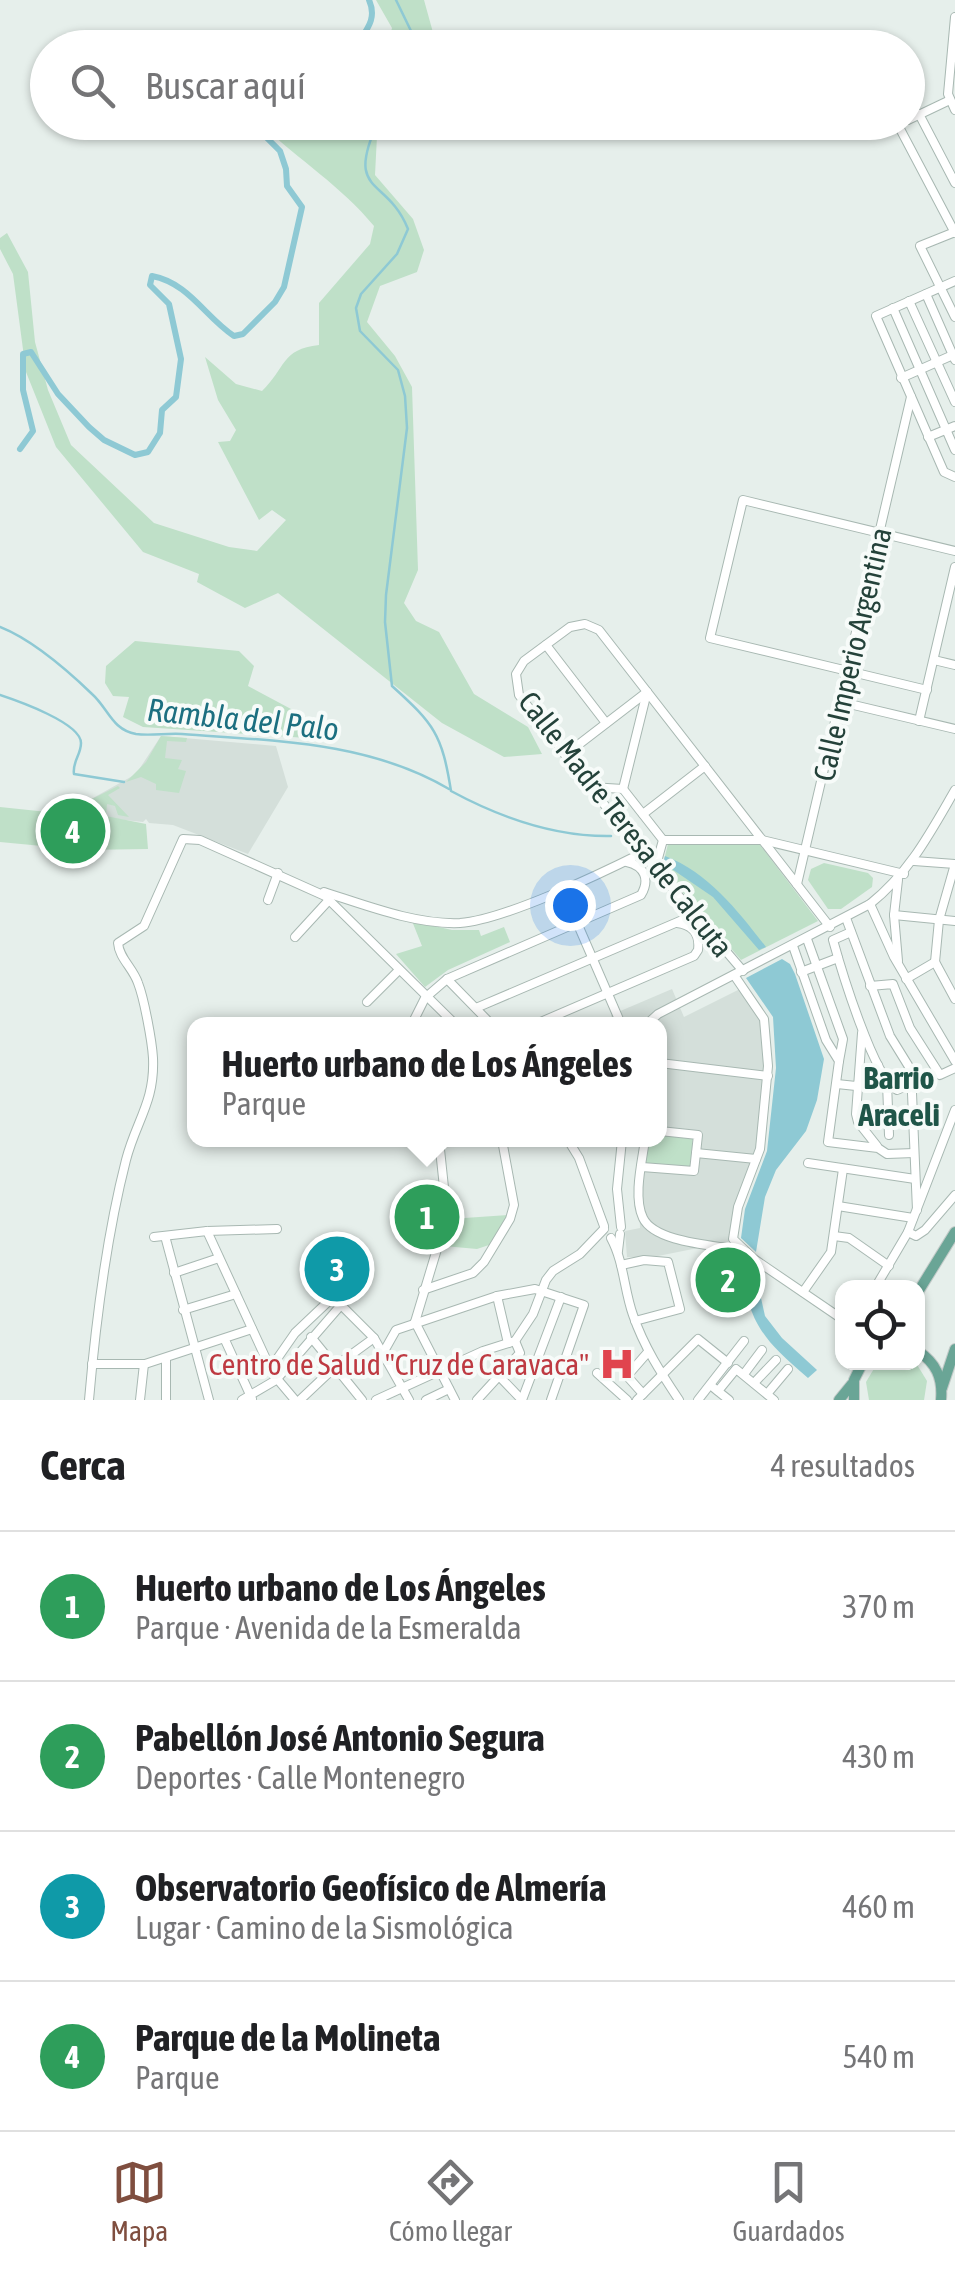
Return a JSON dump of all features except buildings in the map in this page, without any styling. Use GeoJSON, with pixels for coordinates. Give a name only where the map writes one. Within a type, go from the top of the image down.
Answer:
{"type":"FeatureCollection","features":[{"type":"Feature","properties":{"kind":"main road"},"geometry":{"type":"LineString","coordinates":[[925,1281],[955,1232]]}},
{"type":"Feature","properties":{"kind":"main road"},"geometry":{"type":"LineString","coordinates":[[942,1394],[955,1350]]}},
{"type":"Feature","properties":{"kind":"main road"},"geometry":{"type":"LineString","coordinates":[[925,1358],[936,1368],[942,1394]]}},
{"type":"Feature","properties":{"kind":"main road"},"geometry":{"type":"LineString","coordinates":[[839,1400],[850,1389],[857,1370]]}},
{"type":"Feature","properties":{"kind":"main road"},"geometry":{"type":"LineString","coordinates":[[854,1400],[857,1370]]}},
{"type":"Feature","properties":{"kind":"street"},"geometry":{"type":"LineString","coordinates":[[955,17],[950,100],[955,110]]}},
{"type":"Feature","properties":{"kind":"street"},"geometry":{"type":"LineString","coordinates":[[925,111],[950,100]]}},
{"type":"Feature","properties":{"kind":"street"},"geometry":{"type":"LineString","coordinates":[[925,126],[955,183]]}},
{"type":"Feature","properties":{"kind":"street"},"geometry":{"type":"LineString","coordinates":[[912,140],[955,232],[920,246],[955,317]]}},
{"type":"Feature","properties":{"kind":"street"},"geometry":{"type":"LineString","coordinates":[[955,281],[876,316],[944,472],[955,477]]}},
{"type":"Feature","properties":{"kind":"street"},"geometry":{"type":"LineString","coordinates":[[901,378],[954,356],[926,294]]}},
{"type":"Feature","properties":{"kind":"street"},"geometry":{"type":"LineString","coordinates":[[909,301],[955,402]]}},
{"type":"Feature","properties":{"kind":"street"},"geometry":{"type":"LineString","coordinates":[[893,308],[951,428],[955,450]]}},
{"type":"Feature","properties":{"kind":"street","name":"Calle Imperio Argentina"},"geometry":{"type":"LineString","coordinates":[[797,884],[911,397]]}},
{"type":"Feature","properties":{"kind":"street"},"geometry":{"type":"LineString","coordinates":[[906,423],[920,418]]}},
{"type":"Feature","properties":{"kind":"street"},"geometry":{"type":"LineString","coordinates":[[928,437],[951,428]]}},
{"type":"Feature","properties":{"kind":"street"},"geometry":{"type":"LineString","coordinates":[[927,690],[710,638],[743,500],[955,552]]}},
{"type":"Feature","properties":{"kind":"street"},"geometry":{"type":"LineString","coordinates":[[920,721],[955,567]]}},
{"type":"Feature","properties":{"kind":"street","name":"Calle Madre Teresa de Calcuta"},"geometry":{"type":"LineString","coordinates":[[724,1247],[733,1234],[738,1207],[760,1146],[768,1076],[764,1019],[738,973],[519,695],[516,674],[524,661],[570,627],[592,626],[599,630],[830,927]]}},
{"type":"Feature","properties":{"kind":"street"},"geometry":{"type":"LineString","coordinates":[[546,645],[606,723]]}},
{"type":"Feature","properties":{"kind":"street"},"geometry":{"type":"LineString","coordinates":[[934,660],[955,665]]}},
{"type":"Feature","properties":{"kind":"street"},"geometry":{"type":"LineString","coordinates":[[565,754],[646,692]]}},
{"type":"Feature","properties":{"kind":"street"},"geometry":{"type":"LineString","coordinates":[[624,790],[646,692]]}},
{"type":"Feature","properties":{"kind":"street"},"geometry":{"type":"LineString","coordinates":[[841,702],[955,729]]}},
{"type":"Feature","properties":{"kind":"street"},"geometry":{"type":"LineString","coordinates":[[643,814],[705,766]]}},
{"type":"Feature","properties":{"kind":"street"},"geometry":{"type":"LineString","coordinates":[[591,788],[624,790],[663,840]]}},
{"type":"Feature","properties":{"kind":"street"},"geometry":{"type":"LineString","coordinates":[[655,1017],[870,904],[914,861],[955,790]]}},
{"type":"Feature","properties":{"kind":"street"},"geometry":{"type":"LineString","coordinates":[[89,1400],[103,1262],[126,1161],[151,1092],[153,1056],[141,994],[118,943],[144,926],[183,839],[200,840],[309,887],[356,902],[434,921],[462,922],[489,918],[642,854]]}},
{"type":"Feature","properties":{"kind":"street"},"geometry":{"type":"LineString","coordinates":[[663,840],[762,840],[901,877]]}},
{"type":"Feature","properties":{"kind":"street"},"geometry":{"type":"LineString","coordinates":[[655,869],[663,840]]}},
{"type":"Feature","properties":{"kind":"street"},"geometry":{"type":"LineString","coordinates":[[914,861],[955,864],[939,920],[935,962],[955,1000]]}},
{"type":"Feature","properties":{"kind":"street"},"geometry":{"type":"LineString","coordinates":[[416,1017],[425,998],[448,979],[641,896],[646,882],[642,870],[635,864],[621,862]]}},
{"type":"Feature","properties":{"kind":"street"},"geometry":{"type":"LineString","coordinates":[[268,900],[278,874]]}},
{"type":"Feature","properties":{"kind":"street"},"geometry":{"type":"LineString","coordinates":[[898,965],[894,916],[901,877]]}},
{"type":"Feature","properties":{"kind":"street"},"geometry":{"type":"LineString","coordinates":[[309,887],[329,900],[447,1017]]}},
{"type":"Feature","properties":{"kind":"street"},"geometry":{"type":"LineString","coordinates":[[562,888],[618,1017]]}},
{"type":"Feature","properties":{"kind":"street"},"geometry":{"type":"LineString","coordinates":[[295,937],[329,900]]}},
{"type":"Feature","properties":{"kind":"street"},"geometry":{"type":"LineString","coordinates":[[354,927],[347,910],[356,902]]}},
{"type":"Feature","properties":{"kind":"street"},"geometry":{"type":"LineString","coordinates":[[870,904],[898,965],[955,1065],[940,1075],[910,1028],[892,984],[870,986]]}},
{"type":"Feature","properties":{"kind":"street"},"geometry":{"type":"LineString","coordinates":[[476,1008],[694,915]]}},
{"type":"Feature","properties":{"kind":"street"},"geometry":{"type":"LineString","coordinates":[[894,916],[955,921]]}},
{"type":"Feature","properties":{"kind":"street"},"geometry":{"type":"LineString","coordinates":[[846,918],[890,1036],[910,1070],[915,1214]]}},
{"type":"Feature","properties":{"kind":"street"},"geometry":{"type":"LineString","coordinates":[[552,1017],[694,956],[698,950],[697,934],[690,926],[677,922]]}},
{"type":"Feature","properties":{"kind":"street"},"geometry":{"type":"LineString","coordinates":[[851,932],[832,940],[862,1030],[887,1084],[889,1134]]}},
{"type":"Feature","properties":{"kind":"street"},"geometry":{"type":"LineString","coordinates":[[807,939],[843,1039],[828,1142],[878,1148]]}},
{"type":"Feature","properties":{"kind":"street"},"geometry":{"type":"LineString","coordinates":[[792,946],[826,1040],[839,1061]]}},
{"type":"Feature","properties":{"kind":"street"},"geometry":{"type":"LineString","coordinates":[[781,952],[799,968],[838,958]]}},
{"type":"Feature","properties":{"kind":"street"},"geometry":{"type":"LineString","coordinates":[[906,979],[935,962]]}},
{"type":"Feature","properties":{"kind":"street"},"geometry":{"type":"LineString","coordinates":[[367,1002],[398,972]]}},
{"type":"Feature","properties":{"kind":"street"},"geometry":{"type":"LineString","coordinates":[[448,979],[484,1017]]}},
{"type":"Feature","properties":{"kind":"street"},"geometry":{"type":"LineString","coordinates":[[843,1039],[862,1030]]}},
{"type":"Feature","properties":{"kind":"street"},"geometry":{"type":"LineString","coordinates":[[862,1030],[856,1086],[858,1122],[887,1154],[914,1153]]}},
{"type":"Feature","properties":{"kind":"street"},"geometry":{"type":"LineString","coordinates":[[667,1064],[768,1076]]}},
{"type":"Feature","properties":{"kind":"street"},"geometry":{"type":"LineString","coordinates":[[837,1084],[856,1086],[878,1065]]}},
{"type":"Feature","properties":{"kind":"street"},"geometry":{"type":"LineString","coordinates":[[887,1084],[897,1090],[911,1084]]}},
{"type":"Feature","properties":{"kind":"street"},"geometry":{"type":"LineString","coordinates":[[880,1280],[908,1232],[955,1110]]}},
{"type":"Feature","properties":{"kind":"street"},"geometry":{"type":"LineString","coordinates":[[642,1166],[694,1171],[698,1135],[667,1132]]}},
{"type":"Feature","properties":{"kind":"street"},"geometry":{"type":"LineString","coordinates":[[439,1147],[448,1216],[415,1322],[456,1400]]}},
{"type":"Feature","properties":{"kind":"street"},"geometry":{"type":"LineString","coordinates":[[423,1290],[473,1273],[510,1218],[514,1205],[503,1147]]}},
{"type":"Feature","properties":{"kind":"street"},"geometry":{"type":"LineString","coordinates":[[571,1147],[611,1229],[635,1320],[648,1352],[676,1399]]}},
{"type":"Feature","properties":{"kind":"street"},"geometry":{"type":"LineString","coordinates":[[376,1400],[512,1342],[533,1314],[553,1271],[611,1229],[621,1147]]}},
{"type":"Feature","properties":{"kind":"street"},"geometry":{"type":"LineString","coordinates":[[644,1147],[642,1217],[648,1225],[686,1243],[743,1251],[835,1314]]}},
{"type":"Feature","properties":{"kind":"street"},"geometry":{"type":"LineString","coordinates":[[696,1153],[756,1160]]}},
{"type":"Feature","properties":{"kind":"street"},"geometry":{"type":"LineString","coordinates":[[808,1163],[915,1179]]}},
{"type":"Feature","properties":{"kind":"street"},"geometry":{"type":"LineString","coordinates":[[803,1292],[830,1252],[843,1169]]}},
{"type":"Feature","properties":{"kind":"street"},"geometry":{"type":"LineString","coordinates":[[908,1232],[916,1236],[926,1230],[955,1195]]}},
{"type":"Feature","properties":{"kind":"street"},"geometry":{"type":"LineString","coordinates":[[600,1213],[617,1202]]}},
{"type":"Feature","properties":{"kind":"street"},"geometry":{"type":"LineString","coordinates":[[838,1206],[915,1214]]}},
{"type":"Feature","properties":{"kind":"street"},"geometry":{"type":"LineString","coordinates":[[154,1237],[277,1229]]}},
{"type":"Feature","properties":{"kind":"street"},"geometry":{"type":"LineString","coordinates":[[207,1231],[276,1380],[298,1400],[374,1338]]}},
{"type":"Feature","properties":{"kind":"street"},"geometry":{"type":"LineString","coordinates":[[733,1234],[743,1251]]}},
{"type":"Feature","properties":{"kind":"street"},"geometry":{"type":"LineString","coordinates":[[165,1236],[209,1400]]}},
{"type":"Feature","properties":{"kind":"street"},"geometry":{"type":"LineString","coordinates":[[834,1236],[849,1238],[889,1266]]}},
{"type":"Feature","properties":{"kind":"street"},"geometry":{"type":"LineString","coordinates":[[174,1274],[218,1258]]}},
{"type":"Feature","properties":{"kind":"street"},"geometry":{"type":"LineString","coordinates":[[621,1265],[644,1260],[668,1262],[680,1309],[635,1320]]}},
{"type":"Feature","properties":{"kind":"street"},"geometry":{"type":"LineString","coordinates":[[383,1353],[392,1334],[415,1322],[497,1296],[543,1290],[584,1305],[551,1400]]}},
{"type":"Feature","properties":{"kind":"street"},"geometry":{"type":"LineString","coordinates":[[183,1310],[236,1294]]}},
{"type":"Feature","properties":{"kind":"street"},"geometry":{"type":"LineString","coordinates":[[477,1400],[520,1353],[512,1342],[497,1296]]}},
{"type":"Feature","properties":{"kind":"street"},"geometry":{"type":"LineString","coordinates":[[270,1368],[295,1333],[333,1297],[374,1338],[408,1400]]}},
{"type":"Feature","properties":{"kind":"street"},"geometry":{"type":"LineString","coordinates":[[499,1376],[522,1400],[561,1297]]}},
{"type":"Feature","properties":{"kind":"street"},"geometry":{"type":"LineString","coordinates":[[225,1340],[248,1399],[276,1380],[341,1305]]}},
{"type":"Feature","properties":{"kind":"street"},"geometry":{"type":"LineString","coordinates":[[92,1364],[144,1364],[252,1330]]}},
{"type":"Feature","properties":{"kind":"street"},"geometry":{"type":"LineString","coordinates":[[311,1337],[362,1400]]}},
{"type":"Feature","properties":{"kind":"street"},"geometry":{"type":"LineString","coordinates":[[648,1352],[627,1376],[638,1398],[698,1338],[728,1362]]}},
{"type":"Feature","properties":{"kind":"street"},"geometry":{"type":"LineString","coordinates":[[714,1388],[744,1341]]}},
{"type":"Feature","properties":{"kind":"street"},"geometry":{"type":"LineString","coordinates":[[744,1374],[762,1350]]}},
{"type":"Feature","properties":{"kind":"street"},"geometry":{"type":"LineString","coordinates":[[166,1359],[166,1400]]}},
{"type":"Feature","properties":{"kind":"street"},"geometry":{"type":"LineString","coordinates":[[754,1383],[776,1360]]}},
{"type":"Feature","properties":{"kind":"street"},"geometry":{"type":"LineString","coordinates":[[140,1400],[144,1364]]}},
{"type":"Feature","properties":{"kind":"street"},"geometry":{"type":"LineString","coordinates":[[698,1400],[736,1370],[771,1397],[788,1369]]}},
{"type":"Feature","properties":{"kind":"street"},"geometry":{"type":"LineString","coordinates":[[597,1373],[628,1400]]}},
{"type":"Feature","properties":{"kind":"street"},"geometry":{"type":"LineString","coordinates":[[714,1388],[729,1400]]}},
{"type":"Feature","properties":{"kind":"street"},"geometry":{"type":"LineString","coordinates":[[426,1400],[449,1389]]}},
{"type":"Feature","properties":{"kind":"street"},"geometry":{"type":"LineString","coordinates":[[485,1391],[494,1400]]}},
{"type":"Feature","properties":{"kind":"shaded area"},"geometry":{"type":"Polygon","coordinates":[[[161,736],[276,746],[288,787],[248,854],[173,825],[149,823],[146,819],[143,822],[69,814],[69,808],[136,774],[161,736]]]}},
{"type":"Feature","properties":{"kind":"shaded area"},"geometry":{"type":"Polygon","coordinates":[[[672,989],[684,1017],[740,989],[761,1019],[764,1081],[757,1148],[734,1209],[728,1242],[653,1257],[627,1257],[625,1231],[640,1228],[638,1166],[694,1170],[700,1135],[667,1131],[667,1017],[611,1015],[672,989]]]}},
{"type":"Feature","properties":{"kind":"green space"},"geometry":{"type":"Polygon","coordinates":[[[376,0],[424,0],[432,30],[392,28],[376,0]]]}},
{"type":"Feature","properties":{"kind":"green space"},"geometry":{"type":"Polygon","coordinates":[[[280,140],[377,140],[375,175],[413,219],[424,250],[417,272],[380,286],[367,322],[395,356],[412,387],[418,570],[404,603],[416,621],[439,632],[474,694],[528,727],[542,754],[504,757],[442,723],[278,593],[245,608],[197,582],[199,574],[143,552],[56,447],[26,372],[13,274],[0,249],[0,238],[7,233],[28,272],[35,342],[48,390],[71,445],[154,523],[229,547],[257,551],[286,520],[272,510],[259,520],[218,442],[230,441],[236,430],[218,400],[205,357],[236,384],[262,391],[291,355],[319,345],[319,303],[370,244],[374,226],[348,198],[280,140]]]}},
{"type":"Feature","properties":{"kind":"green space"},"geometry":{"type":"Polygon","coordinates":[[[135,641],[239,651],[254,666],[248,686],[321,725],[322,739],[143,727],[123,717],[129,697],[113,696],[105,683],[106,666],[135,641]]]}},
{"type":"Feature","properties":{"kind":"green space"},"geometry":{"type":"Polygon","coordinates":[[[161,736],[187,738],[186,742],[167,741],[165,758],[182,760],[178,769],[186,771],[179,793],[156,790],[156,784],[141,777],[126,782],[146,762],[161,736]]]}},
{"type":"Feature","properties":{"kind":"green space"},"geometry":{"type":"Polygon","coordinates":[[[118,786],[108,795],[129,817],[118,815],[115,806],[107,804],[106,816],[146,824],[148,849],[84,850],[0,842],[0,807],[76,815],[80,812],[74,808],[118,786]]]}},
{"type":"Feature","properties":{"kind":"green space"},"geometry":{"type":"Polygon","coordinates":[[[668,844],[760,845],[818,921],[741,960],[662,868],[668,844]]]}},
{"type":"Feature","properties":{"kind":"green space"},"geometry":{"type":"Polygon","coordinates":[[[824,863],[868,873],[873,878],[872,887],[841,909],[828,909],[808,880],[811,869],[824,863]]]}},
{"type":"Feature","properties":{"kind":"green space"},"geometry":{"type":"Polygon","coordinates":[[[412,921],[452,930],[479,930],[481,936],[504,927],[510,942],[448,970],[425,987],[396,954],[422,946],[412,921]]]}},
{"type":"Feature","properties":{"kind":"green space"},"geometry":{"type":"Polygon","coordinates":[[[667,1134],[693,1137],[690,1169],[645,1164],[647,1147],[667,1147],[667,1134]]]}},
{"type":"Feature","properties":{"kind":"green space"},"geometry":{"type":"Polygon","coordinates":[[[508,1215],[489,1245],[477,1249],[444,1246],[450,1219],[508,1215]]]}},
{"type":"Feature","properties":{"kind":"green space"},"geometry":{"type":"Polygon","coordinates":[[[738,1252],[750,1300],[718,1306],[708,1259],[738,1252]]]}},
{"type":"Feature","properties":{"kind":"green space"},"geometry":{"type":"Polygon","coordinates":[[[873,1370],[920,1370],[927,1381],[924,1400],[869,1400],[866,1382],[873,1370]]]}},
{"type":"Feature","properties":{"kind":"water"},"geometry":{"type":"Polygon","coordinates":[[[665,856],[709,883],[766,947],[759,950],[713,897],[663,863],[665,856]]]}},
{"type":"Feature","properties":{"kind":"water"},"geometry":{"type":"Polygon","coordinates":[[[782,959],[795,974],[824,1059],[817,1100],[806,1131],[776,1170],[765,1197],[756,1252],[741,1238],[745,1209],[767,1151],[776,1068],[773,1017],[746,978],[782,959]]]}},
{"type":"Feature","properties":{"kind":"water"},"geometry":{"type":"Polygon","coordinates":[[[738,1255],[753,1262],[765,1316],[782,1338],[817,1370],[808,1378],[777,1350],[758,1325],[738,1255]]]}},
{"type":"Feature","properties":{"kind":"waterway"},"geometry":{"type":"LineString","coordinates":[[366,30],[371,19],[369,0]]}},
{"type":"Feature","properties":{"kind":"waterway"},"geometry":{"type":"LineString","coordinates":[[396,0],[411,30]]}},
{"type":"Feature","properties":{"kind":"waterway"},"geometry":{"type":"LineString","coordinates":[[20,449],[33,431],[23,390],[23,354],[31,352],[58,394],[104,440],[135,455],[148,452],[160,433],[162,410],[176,397],[181,359],[169,304],[150,285],[152,276],[187,293],[234,336],[243,334],[275,302],[284,287],[302,207],[287,186],[280,151],[269,140]]}},
{"type":"Feature","properties":{"kind":"waterway"},"geometry":{"type":"LineString","coordinates":[[371,140],[365,162],[367,174],[408,229],[397,254],[361,294],[356,308],[360,331],[398,370],[405,396],[407,428],[386,595],[392,686],[434,731],[451,791],[528,824],[569,833],[611,836]]}},
{"type":"Feature","properties":{"kind":"waterway","name":"Rambla del Palo"},"geometry":{"type":"LineString","coordinates":[[0,627],[25,639],[60,665],[128,732],[320,746],[386,761],[449,789]]}},
{"type":"Feature","properties":{"kind":"waterway"},"geometry":{"type":"LineString","coordinates":[[0,695],[47,714],[78,735],[81,747],[74,774],[124,782]]}},
{"type":"Feature","properties":{"kind":"place","name":"Parque de la Molineta"},"geometry":{"type":"Point","coordinates":[73,831]}},
{"type":"Feature","properties":{"kind":"place","name":"Huerto urbano de Los Ángeles"},"geometry":{"type":"Point","coordinates":[427,1217]}},
{"type":"Feature","properties":{"kind":"place","name":"Observatorio Geofísico de Almería"},"geometry":{"type":"Point","coordinates":[337,1269]}},
{"type":"Feature","properties":{"kind":"place","name":"Pabellón José Antonio Segura"},"geometry":{"type":"Point","coordinates":[728,1280]}},
{"type":"Feature","properties":{"kind":"place","name":"Centro de Salud \"Cruz de Caravaca\""},"geometry":{"type":"Point","coordinates":[617,1364]}},
{"type":"Feature","properties":{"kind":"district","name":"Barrio Araceli"},"geometry":{"type":"Point","coordinates":[899,1096]}}]}
